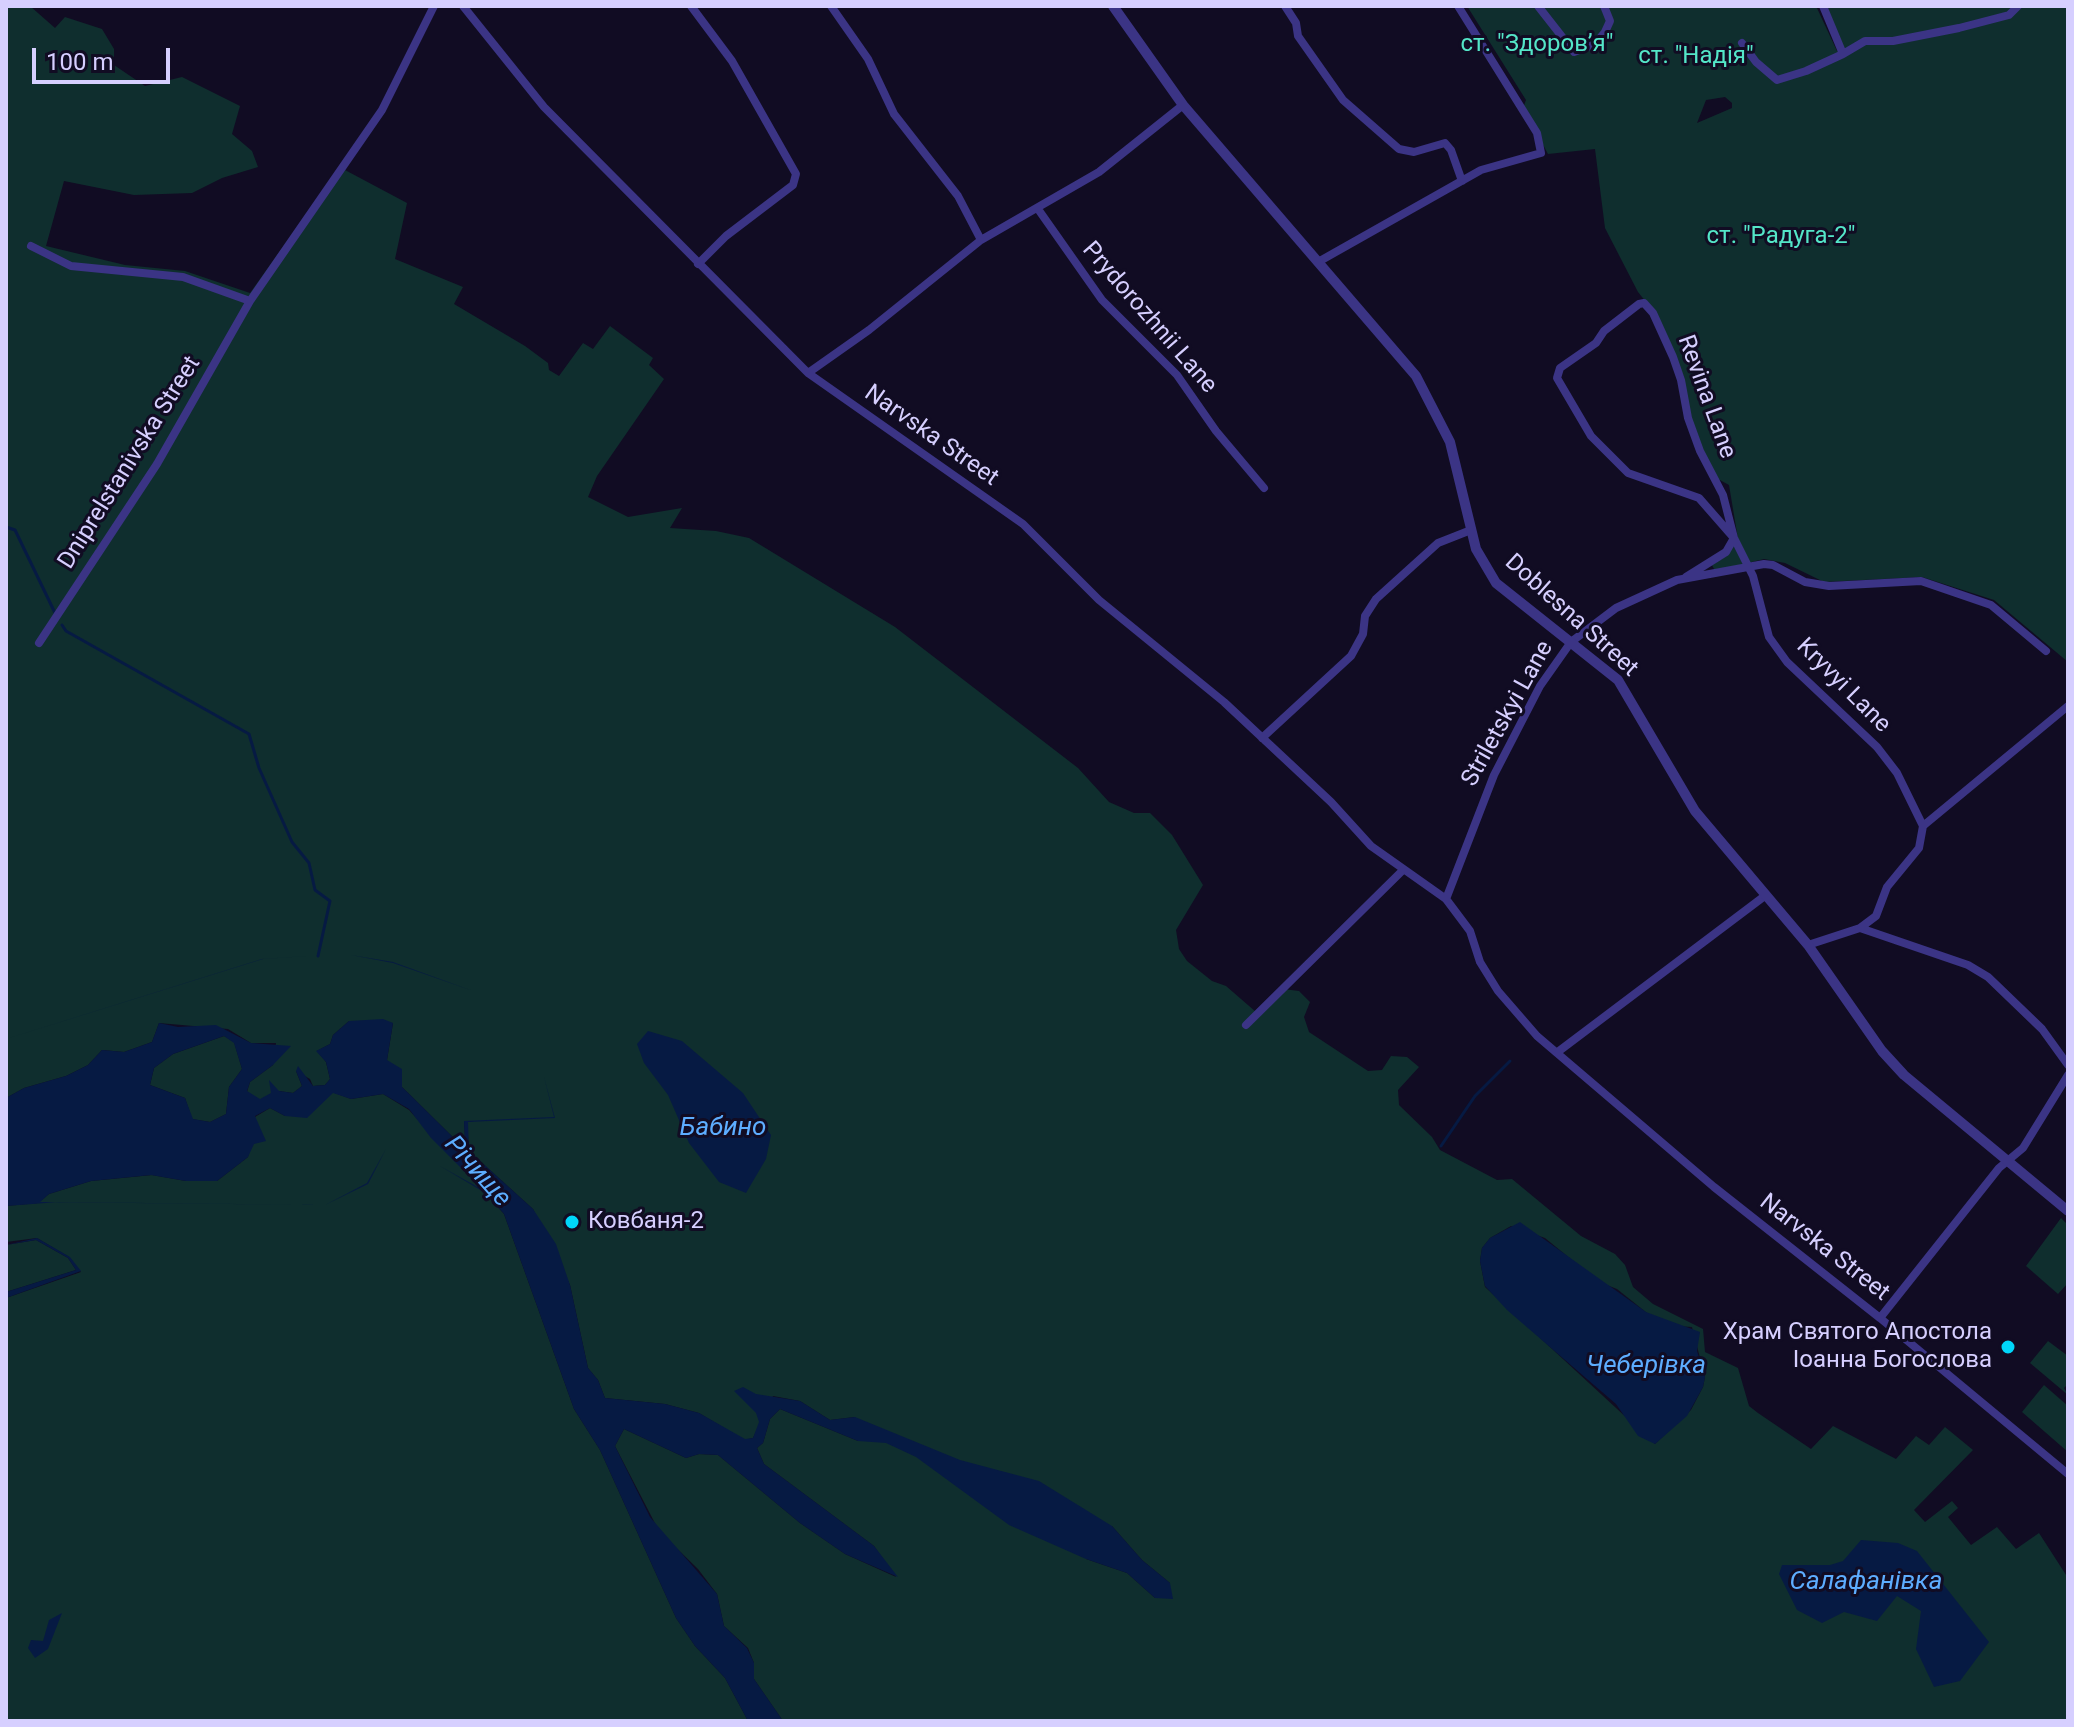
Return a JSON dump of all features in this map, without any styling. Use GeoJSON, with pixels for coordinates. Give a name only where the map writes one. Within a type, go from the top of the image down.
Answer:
{"type":"FeatureCollection","features":[{"type":"Feature","properties":{"kind":"street","name":"Dniprelstanivska Street"},"geometry":{"type":"LineString","coordinates":[[39,643],[157,464],[250,301],[382,110],[434,6]]}},
{"type":"Feature","properties":{"kind":"street","name":"Narvska Street"},"geometry":{"type":"LineString","coordinates":[[463,6],[544,107],[808,373],[1023,524],[1099,600],[1214,693],[1331,802],[1371,846],[1402,871],[1446,899],[1470,931],[1480,962],[1498,991],[1537,1036],[1559,1051],[1714,1187],[1880,1318],[2068,1474]]}},
{"type":"Feature","properties":{"kind":"street"},"geometry":{"type":"LineString","coordinates":[[691,6],[732,61],[796,174],[793,185],[726,236],[698,264]]}},
{"type":"Feature","properties":{"kind":"street"},"geometry":{"type":"LineString","coordinates":[[832,6],[868,59],[894,114],[958,196],[981,240]]}},
{"type":"Feature","properties":{"kind":"street","name":"Doblesna Street"},"geometry":{"type":"LineString","coordinates":[[1113,6],[1183,105],[1399,355],[1435,409],[1460,474],[1471,530],[1480,556],[1496,583],[1618,680],[1695,811],[1808,945],[1882,1051],[1904,1075],[2068,1211]]}},
{"type":"Feature","properties":{"kind":"street"},"geometry":{"type":"LineString","coordinates":[[1285,6],[1296,23],[1298,36],[1343,100],[1407,153],[1445,143],[1451,150],[1462,181]]}},
{"type":"Feature","properties":{"kind":"street"},"geometry":{"type":"LineString","coordinates":[[1318,262],[1481,170],[1541,153],[1537,133],[1458,6]]}},
{"type":"Feature","properties":{"kind":"street"},"geometry":{"type":"LineString","coordinates":[[1538,6],[1567,48],[1574,52],[1595,44],[1605,32],[1610,21],[1604,6]]}},
{"type":"Feature","properties":{"kind":"street"},"geometry":{"type":"LineString","coordinates":[[1823,6],[1843,54]]}},
{"type":"Feature","properties":{"kind":"street"},"geometry":{"type":"LineString","coordinates":[[1742,43],[1756,62],[1777,80],[1843,54],[1865,41],[1893,41],[1959,28],[2009,15],[2018,6]]}},
{"type":"Feature","properties":{"kind":"street"},"geometry":{"type":"LineString","coordinates":[[808,373],[869,330],[981,240],[1099,172],[1183,105]]}},
{"type":"Feature","properties":{"kind":"street","name":"Prydorozhnii Lane"},"geometry":{"type":"LineString","coordinates":[[1038,209],[1102,300],[1177,375],[1216,431],[1264,488]]}},
{"type":"Feature","properties":{"kind":"street"},"geometry":{"type":"LineString","coordinates":[[31,246],[71,266],[183,277],[250,301]]}},
{"type":"Feature","properties":{"kind":"street","name":"Revina Lane"},"geometry":{"type":"LineString","coordinates":[[1734,538],[1699,498],[1628,473],[1591,436],[1558,383],[1560,368],[1596,343],[1604,331],[1639,304],[1644,303],[1653,313],[1673,357],[1688,418],[1700,451],[1723,495],[1734,538],[1749,568]]}},
{"type":"Feature","properties":{"kind":"street"},"geometry":{"type":"LineString","coordinates":[[1262,738],[1351,656],[1363,634],[1365,616],[1376,599],[1438,543],[1471,530]]}},
{"type":"Feature","properties":{"kind":"street"},"geometry":{"type":"LineString","coordinates":[[1686,577],[1726,552],[1734,538]]}},
{"type":"Feature","properties":{"kind":"street","name":"Striletskyi Lane"},"geometry":{"type":"LineString","coordinates":[[1446,899],[1494,775],[1540,686],[1571,642],[1616,608],[1686,577],[1773,565],[1805,582],[1829,586],[1921,581],[1991,605],[2046,651]]}},
{"type":"Feature","properties":{"kind":"street","name":"Kryvyi Lane"},"geometry":{"type":"LineString","coordinates":[[1749,568],[1763,624],[1775,647],[1825,700],[1877,747],[1897,773],[1923,826]]}},
{"type":"Feature","properties":{"kind":"street"},"geometry":{"type":"LineString","coordinates":[[1808,945],[1860,928],[1876,916],[1887,887],[1919,848],[1923,826],[2068,706]]}},
{"type":"Feature","properties":{"kind":"street"},"geometry":{"type":"LineString","coordinates":[[1246,1025],[1402,871]]}},
{"type":"Feature","properties":{"kind":"street"},"geometry":{"type":"LineString","coordinates":[[1559,1051],[1766,895]]}},
{"type":"Feature","properties":{"kind":"street"},"geometry":{"type":"LineString","coordinates":[[1860,928],[1941,954],[1988,977],[2042,1029],[2068,1065]]}},
{"type":"Feature","properties":{"kind":"street"},"geometry":{"type":"LineString","coordinates":[[1880,1318],[2009,1160],[2023,1148],[2068,1075]]}},
{"type":"Feature","properties":{"kind":"green space"},"geometry":{"type":"Polygon","coordinates":[[[6,6],[30,6],[55,28],[65,17],[102,29],[114,49],[114,65],[145,86],[182,77],[240,106],[232,134],[252,151],[258,167],[222,178],[192,193],[134,195],[64,181],[46,246],[125,265],[185,271],[250,293],[329,182],[345,170],[407,203],[395,259],[463,287],[454,304],[525,346],[548,363],[549,370],[559,376],[583,343],[593,349],[610,326],[653,358],[649,365],[664,379],[597,476],[588,497],[628,517],[682,508],[670,528],[716,531],[749,538],[895,627],[1078,768],[1109,802],[1134,813],[1150,813],[1172,835],[1203,885],[1176,930],[1179,949],[1187,961],[1212,981],[1226,986],[1256,1012],[1283,989],[1299,991],[1310,1002],[1304,1017],[1309,1032],[1368,1071],[1382,1070],[1391,1056],[1407,1057],[1419,1067],[1398,1090],[1399,1105],[1432,1137],[1440,1150],[1497,1180],[1512,1179],[1581,1236],[1615,1254],[1625,1265],[1633,1287],[1653,1304],[1703,1329],[1705,1352],[1738,1368],[1749,1406],[1758,1413],[1811,1449],[1833,1426],[1896,1459],[1916,1436],[1929,1445],[1945,1427],[1973,1450],[1914,1510],[1925,1522],[1952,1501],[1958,1508],[1948,1517],[1971,1545],[1997,1527],[2016,1549],[2039,1533],[2068,1578],[2068,1721],[783,1721],[754,1679],[754,1663],[748,1648],[724,1626],[717,1594],[698,1569],[659,1531],[615,1446],[624,1429],[686,1458],[699,1454],[718,1455],[800,1523],[845,1554],[896,1577],[874,1546],[764,1464],[757,1448],[763,1443],[770,1419],[780,1409],[858,1441],[855,1417],[830,1420],[800,1401],[773,1396],[753,1438],[744,1440],[699,1413],[665,1404],[605,1398],[598,1380],[588,1368],[570,1285],[533,1209],[469,1151],[467,1122],[474,1121],[464,1121],[466,1150],[402,1087],[387,1060],[393,1023],[349,1021],[333,1035],[330,1044],[317,1051],[326,1062],[330,1079],[325,1085],[313,1086],[310,1079],[296,1071],[302,1086],[293,1093],[279,1091],[260,1100],[247,1092],[250,1082],[273,1065],[276,1043],[251,1043],[228,1029],[159,1023],[152,1042],[124,1052],[102,1050],[88,1065],[66,1076],[24,1088],[6,1098],[6,6]],[[1511,1226],[1490,1238],[1482,1248],[1480,1261],[1485,1287],[1655,1444],[1691,1410],[1703,1387],[1705,1377],[1692,1327],[1676,1326],[1647,1313],[1617,1289],[1599,1282],[1545,1238],[1511,1226]],[[1112,1526],[1086,1559],[1127,1573],[1155,1598],[1170,1583],[1142,1560],[1112,1526]]]}},
{"type":"Feature","properties":{"kind":"green space"},"geometry":{"type":"Polygon","coordinates":[[[1467,6],[1816,6],[1837,51],[1842,49],[1827,6],[2068,6],[2068,662],[1994,600],[1922,577],[1824,582],[1785,563],[1764,559],[1715,571],[1712,565],[1727,556],[1738,539],[1729,485],[1718,479],[1703,451],[1690,417],[1684,377],[1654,312],[1638,292],[1605,228],[1595,149],[1548,154],[1523,108],[1526,100],[1467,6]],[[1725,97],[1706,100],[1697,123],[1732,108],[1732,103],[1725,97]]]}},
{"type":"Feature","properties":{"kind":"green space"},"geometry":{"type":"Polygon","coordinates":[[[224,1036],[234,1042],[242,1069],[229,1087],[226,1114],[210,1122],[192,1119],[185,1098],[150,1085],[154,1068],[173,1054],[224,1036]]]}},
{"type":"Feature","properties":{"kind":"green space"},"geometry":{"type":"Polygon","coordinates":[[[332,1092],[351,1099],[383,1094],[409,1110],[504,1214],[574,1409],[600,1450],[676,1618],[695,1646],[725,1678],[748,1721],[6,1721],[6,1298],[81,1272],[69,1257],[37,1238],[6,1242],[6,1206],[38,1203],[49,1194],[91,1181],[152,1175],[186,1181],[217,1181],[248,1157],[255,1117],[270,1108],[285,1116],[332,1092]]]}},
{"type":"Feature","properties":{"kind":"green space"},"geometry":{"type":"Polygon","coordinates":[[[2061,1218],[2068,1225],[2068,1283],[2058,1294],[2026,1266],[2061,1218]]]}},
{"type":"Feature","properties":{"kind":"green space"},"geometry":{"type":"Polygon","coordinates":[[[36,1240],[68,1258],[76,1270],[6,1292],[6,1245],[36,1240]]]}},
{"type":"Feature","properties":{"kind":"green space"},"geometry":{"type":"Polygon","coordinates":[[[2048,1341],[2068,1356],[2068,1384],[2064,1388],[2068,1395],[2030,1363],[2048,1341]]]}},
{"type":"Feature","properties":{"kind":"green space"},"geometry":{"type":"Polygon","coordinates":[[[2044,1385],[2068,1406],[2068,1452],[2022,1412],[2044,1385]]]}},
{"type":"Feature","properties":{"kind":"water"},"geometry":{"type":"Polygon","coordinates":[[[351,955],[393,962],[473,991],[393,963],[351,955]]]}},
{"type":"Feature","properties":{"kind":"water"},"geometry":{"type":"Polygon","coordinates":[[[307,956],[263,959],[6,1039],[262,959],[307,956]]]}},
{"type":"Feature","properties":{"kind":"water","name":"Річище"},"geometry":{"type":"Polygon","coordinates":[[[383,1019],[393,1023],[387,1060],[402,1069],[402,1087],[465,1149],[464,1121],[554,1117],[544,1077],[555,1118],[468,1122],[469,1151],[533,1209],[556,1244],[570,1285],[588,1368],[598,1380],[605,1398],[665,1404],[699,1413],[745,1439],[753,1438],[759,1422],[756,1413],[734,1391],[743,1387],[756,1394],[800,1401],[830,1420],[855,1417],[960,1460],[1039,1481],[1112,1526],[1142,1560],[1170,1583],[1173,1599],[1155,1598],[1127,1573],[1086,1559],[1009,1525],[916,1457],[886,1443],[858,1441],[780,1409],[770,1419],[763,1443],[757,1448],[764,1464],[874,1546],[898,1577],[845,1554],[800,1523],[718,1455],[699,1454],[686,1458],[624,1429],[615,1446],[650,1517],[717,1594],[724,1626],[747,1648],[754,1663],[754,1679],[783,1721],[748,1721],[725,1678],[695,1646],[676,1618],[600,1450],[574,1409],[504,1214],[487,1194],[440,1166],[483,1190],[431,1138],[409,1109],[383,1094],[351,1099],[333,1093],[307,1118],[285,1116],[270,1108],[255,1116],[266,1141],[254,1144],[248,1157],[217,1181],[186,1181],[151,1175],[91,1181],[49,1194],[40,1202],[57,1202],[6,1206],[6,1098],[24,1088],[66,1076],[88,1065],[102,1050],[124,1052],[152,1042],[159,1023],[178,1027],[216,1025],[251,1043],[291,1046],[273,1065],[250,1082],[247,1091],[260,1099],[271,1093],[269,1080],[279,1091],[293,1093],[302,1086],[296,1071],[298,1066],[313,1086],[325,1085],[330,1079],[326,1062],[316,1051],[330,1044],[333,1035],[349,1021],[383,1019]],[[224,1036],[173,1054],[154,1068],[150,1085],[185,1098],[193,1119],[210,1122],[226,1114],[229,1087],[242,1069],[234,1043],[224,1036]]]}},
{"type":"Feature","properties":{"kind":"water","name":"Бабино"},"geometry":{"type":"Polygon","coordinates":[[[648,1031],[682,1041],[743,1093],[771,1135],[766,1159],[746,1193],[719,1182],[689,1143],[668,1095],[644,1063],[637,1044],[648,1031]]]}},
{"type":"Feature","properties":{"kind":"water"},"geometry":{"type":"Polygon","coordinates":[[[386,1149],[368,1184],[325,1205],[367,1183],[386,1149]]]}},
{"type":"Feature","properties":{"kind":"water","name":"Чеберівка"},"geometry":{"type":"Polygon","coordinates":[[[1520,1222],[1646,1312],[1700,1332],[1697,1351],[1705,1377],[1703,1387],[1687,1416],[1655,1444],[1638,1436],[1616,1404],[1507,1310],[1485,1286],[1480,1261],[1482,1248],[1490,1238],[1520,1222]]]}},
{"type":"Feature","properties":{"kind":"water"},"geometry":{"type":"Polygon","coordinates":[[[37,1238],[70,1257],[81,1271],[6,1298],[6,1292],[76,1270],[68,1258],[36,1240],[6,1245],[37,1238]]]}},
{"type":"Feature","properties":{"kind":"water","name":"Салафанівка"},"geometry":{"type":"Polygon","coordinates":[[[1861,1540],[1898,1543],[1917,1551],[1989,1642],[1960,1681],[1934,1687],[1916,1649],[1921,1611],[1897,1596],[1877,1621],[1844,1612],[1822,1623],[1797,1610],[1779,1574],[1782,1565],[1830,1565],[1843,1561],[1861,1540]]]}},
{"type":"Feature","properties":{"kind":"water"},"geometry":{"type":"Polygon","coordinates":[[[62,1613],[48,1649],[35,1658],[28,1648],[31,1640],[43,1641],[49,1620],[62,1613]]]}},
{"type":"Feature","properties":{"kind":"waterway"},"geometry":{"type":"LineString","coordinates":[[6,527],[15,530],[56,615]]}},
{"type":"Feature","properties":{"kind":"waterway"},"geometry":{"type":"LineString","coordinates":[[62,625],[66,631],[249,734],[259,768],[292,842],[309,863],[315,890],[330,901],[318,956]]}},
{"type":"Feature","properties":{"kind":"waterway"},"geometry":{"type":"LineString","coordinates":[[1441,1146],[1475,1096],[1510,1061]]}},
{"type":"Feature","properties":{"kind":"place","name":"Ковбаня-2"},"geometry":{"type":"Point","coordinates":[572,1222]}},
{"type":"Feature","properties":{"kind":"place","name":"Храм Святого Апостола Іоанна Богослова"},"geometry":{"type":"Point","coordinates":[2008,1347]}},
{"type":"Feature","properties":{"kind":"park label","name":"ст. \"Здоров’я\""},"geometry":{"type":"Point","coordinates":[1537,45]}},
{"type":"Feature","properties":{"kind":"park label","name":"ст. \"Надія\""},"geometry":{"type":"Point","coordinates":[1696,57]}},
{"type":"Feature","properties":{"kind":"park label","name":"ст. \"Радуга-2\""},"geometry":{"type":"Point","coordinates":[1781,237]}}]}
